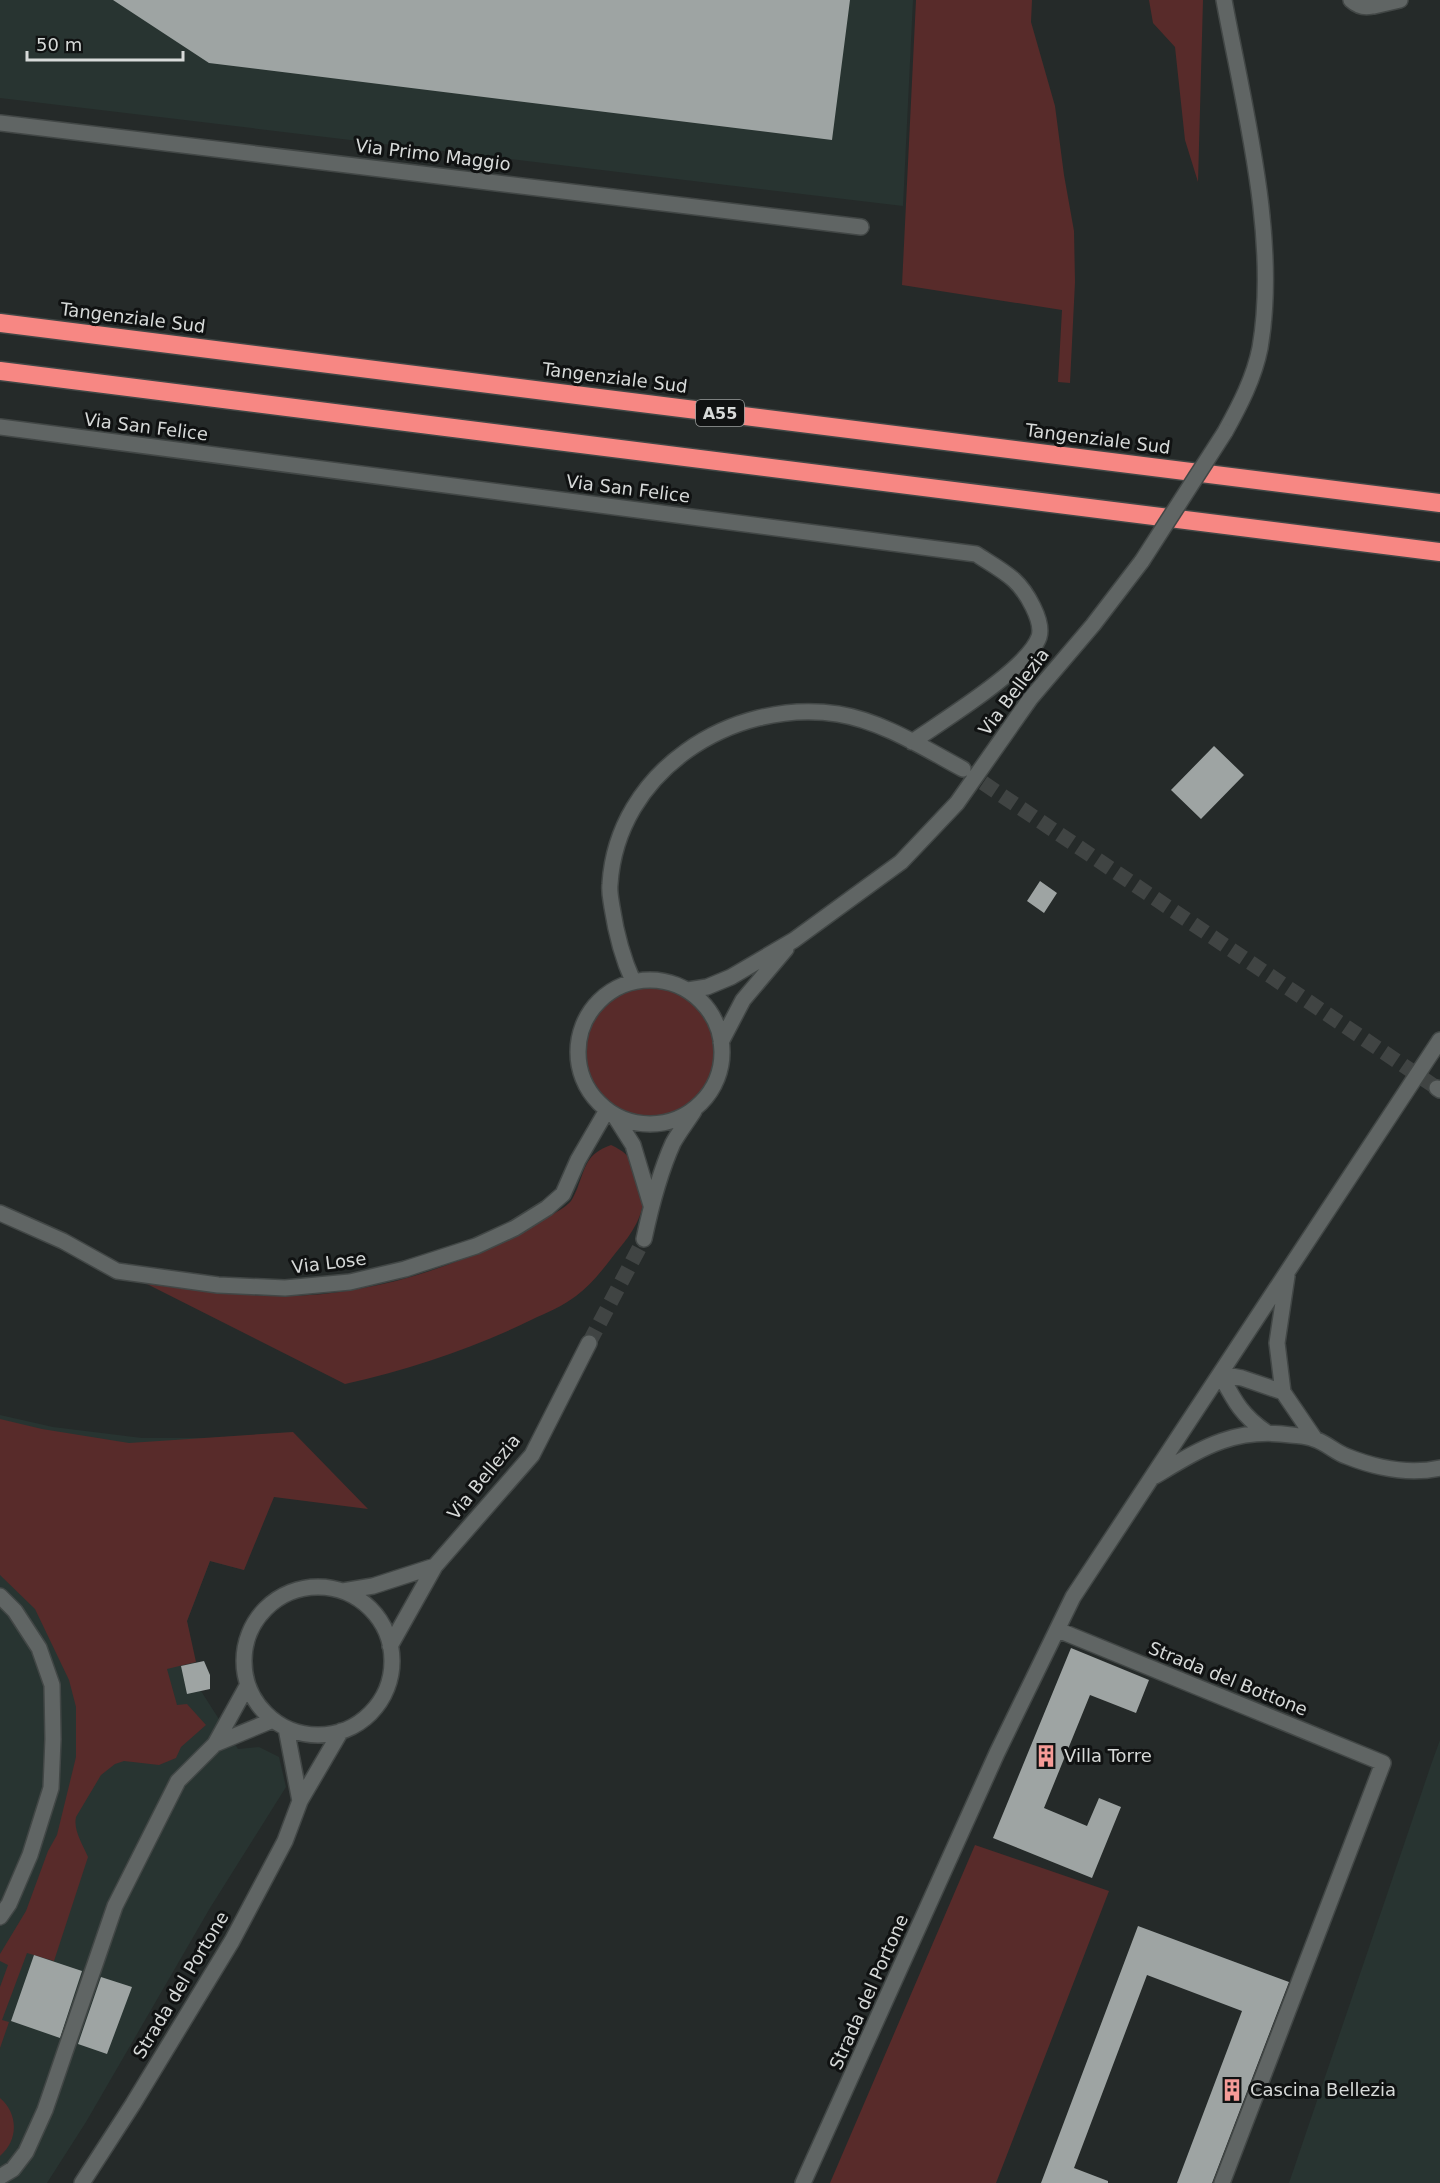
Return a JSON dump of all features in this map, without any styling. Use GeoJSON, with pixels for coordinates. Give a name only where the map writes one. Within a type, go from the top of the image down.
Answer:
{"type":"FeatureCollection","features":[{"type":"Feature","properties":{"kind":"highway","name":"Tangenziale Sud"},"geometry":{"type":"LineString","coordinates":[[0,323],[1440,503]]}},
{"type":"Feature","properties":{"kind":"highway"},"geometry":{"type":"LineString","coordinates":[[0,371],[1440,552]]}},
{"type":"Feature","properties":{"kind":"street","name":"Via Bellezia"},"geometry":{"type":"LineString","coordinates":[[688,990],[707,987],[731,977],[794,940],[901,862],[957,803],[1030,699],[1093,625],[1142,561],[1245,398],[1260,348],[1266,271],[1256,173],[1224,0]]}},
{"type":"Feature","properties":{"kind":"street"},"geometry":{"type":"LineString","coordinates":[[1351,0],[1360,6],[1400,0]]}},
{"type":"Feature","properties":{"kind":"street","name":"Via Primo Maggio"},"geometry":{"type":"LineString","coordinates":[[0,123],[861,227]]}},
{"type":"Feature","properties":{"kind":"street","name":"Via San Felice"},"geometry":{"type":"LineString","coordinates":[[0,428],[976,554],[1014,580],[1028,598],[1038,618],[1040,636],[1027,656],[999,682],[912,742]]}},
{"type":"Feature","properties":{"kind":"street"},"geometry":{"type":"LineString","coordinates":[[633,981],[624,962],[616,935],[609,886],[619,840],[627,818],[661,771],[708,736],[757,717],[787,713],[838,714],[862,720],[912,742],[963,769]]}},
{"type":"Feature","properties":{"kind":"street","name":"Via Bellezia"},"geometry":{"type":"LineString","coordinates":[[721,1041],[742,1000],[794,940]]}},
{"type":"Feature","properties":{"kind":"street","name":"Via Bellezia"},"geometry":{"type":"LineString","coordinates":[[644,1239],[651,1205],[674,1142],[696,1108],[712,1089],[722,1062],[720,1034],[714,1017],[703,1002],[688,990],[662,980],[633,981],[606,994],[593,1006],[582,1025],[577,1048],[578,1066],[591,1095],[610,1112],[633,1145],[651,1205]]}},
{"type":"Feature","properties":{"kind":"street","name":"Strada del Portone"},"geometry":{"type":"LineString","coordinates":[[803,2183],[997,1753],[1073,1596],[1440,1040]]}},
{"type":"Feature","properties":{"kind":"street","name":"Via Bellezia"},"geometry":{"type":"LineString","coordinates":[[610,1112],[630,1122],[648,1124],[682,1117],[696,1108]]}},
{"type":"Feature","properties":{"kind":"street","name":"Via Lose"},"geometry":{"type":"LineString","coordinates":[[0,1213],[63,1241],[117,1271],[218,1285],[285,1288],[350,1282],[405,1269],[476,1246],[515,1228],[547,1208],[563,1194],[578,1160],[610,1112]]}},
{"type":"Feature","properties":{"kind":"street"},"geometry":{"type":"LineString","coordinates":[[1288,1270],[1277,1343],[1283,1392],[1315,1439]]}},
{"type":"Feature","properties":{"kind":"street","name":"Via Bellezia"},"geometry":{"type":"LineString","coordinates":[[390,1646],[435,1566],[532,1455],[589,1343]]}},
{"type":"Feature","properties":{"kind":"street"},"geometry":{"type":"LineString","coordinates":[[1220,1374],[1242,1378],[1283,1392]]}},
{"type":"Feature","properties":{"kind":"street"},"geometry":{"type":"LineString","coordinates":[[1220,1374],[1248,1419],[1266,1432]]}},
{"type":"Feature","properties":{"kind":"street"},"geometry":{"type":"LineString","coordinates":[[1152,1478],[1201,1448],[1236,1436],[1266,1432],[1315,1439],[1344,1456],[1382,1468],[1421,1472],[1440,1468]]}},
{"type":"Feature","properties":{"kind":"street"},"geometry":{"type":"LineString","coordinates":[[343,1591],[373,1586],[435,1566]]}},
{"type":"Feature","properties":{"kind":"street"},"geometry":{"type":"LineString","coordinates":[[320,1587],[343,1591],[361,1600],[375,1613],[386,1630],[390,1646],[392,1654],[390,1678],[380,1701],[363,1720],[341,1731],[316,1735],[300,1733],[279,1724],[258,1705],[247,1686],[243,1662],[246,1638],[257,1617],[274,1600],[296,1590],[320,1587]]}},
{"type":"Feature","properties":{"kind":"street"},"geometry":{"type":"LineString","coordinates":[[0,1596],[15,1611],[39,1648],[52,1685],[53,1739],[51,1788],[30,1855],[9,1904],[0,1917]]}},
{"type":"Feature","properties":{"kind":"street","name":"Strada del Bottone"},"geometry":{"type":"LineString","coordinates":[[1058,1630],[1383,1763],[1222,2183]]}},
{"type":"Feature","properties":{"kind":"street"},"geometry":{"type":"LineString","coordinates":[[0,2177],[13,2169],[26,2152],[45,2110],[115,1906],[178,1781],[214,1744],[247,1686]]}},
{"type":"Feature","properties":{"kind":"street"},"geometry":{"type":"LineString","coordinates":[[214,1744],[279,1724]]}},
{"type":"Feature","properties":{"kind":"street"},"geometry":{"type":"LineString","coordinates":[[279,1724],[300,1800]]}},
{"type":"Feature","properties":{"kind":"street","name":"Strada del Portone"},"geometry":{"type":"LineString","coordinates":[[82,2183],[232,1941],[285,1841],[300,1800],[341,1731]]}},
{"type":"Feature","properties":{"kind":"shaded area"},"geometry":{"type":"Polygon","coordinates":[[[0,0],[913,0],[903,206],[0,98],[0,0]]]}},
{"type":"Feature","properties":{"kind":"shaded area"},"geometry":{"type":"Polygon","coordinates":[[[916,0],[1032,0],[1031,22],[1055,106],[1074,231],[1075,282],[1070,383],[1058,382],[1062,310],[902,285],[916,0]]]}},
{"type":"Feature","properties":{"kind":"shaded area"},"geometry":{"type":"Polygon","coordinates":[[[1149,0],[1203,0],[1198,182],[1185,140],[1175,47],[1153,23],[1149,0]]]}},
{"type":"Feature","properties":{"kind":"shaded area"},"geometry":{"type":"Polygon","coordinates":[[[650,980],[678,985],[701,1001],[717,1024],[722,1052],[717,1080],[701,1103],[678,1119],[650,1124],[622,1119],[599,1103],[583,1080],[578,1052],[583,1024],[599,1001],[622,985],[650,980]]]}},
{"type":"Feature","properties":{"kind":"shaded area"},"geometry":{"type":"Polygon","coordinates":[[[611,1145],[630,1158],[638,1176],[643,1206],[630,1234],[595,1279],[576,1296],[548,1312],[486,1340],[417,1365],[345,1384],[147,1284],[232,1294],[284,1296],[352,1290],[421,1274],[488,1249],[563,1208],[572,1200],[588,1162],[596,1152],[611,1145]]]}},
{"type":"Feature","properties":{"kind":"shaded area"},"geometry":{"type":"Polygon","coordinates":[[[0,1415],[53,1427],[142,1438],[209,1438],[293,1432],[244,1570],[210,1561],[187,1621],[201,1691],[238,1749],[259,1747],[279,1757],[286,1787],[210,1908],[86,2122],[47,2183],[0,2183],[0,1415]]]}},
{"type":"Feature","properties":{"kind":"shaded area"},"geometry":{"type":"Polygon","coordinates":[[[0,1419],[42,1429],[129,1443],[293,1432],[368,1509],[274,1497],[244,1570],[210,1561],[187,1621],[196,1662],[167,1669],[177,1705],[187,1704],[206,1725],[181,1747],[176,1758],[159,1765],[124,1761],[115,1764],[101,1775],[76,1817],[77,1832],[88,1857],[54,1961],[27,1953],[2,2020],[9,2022],[0,2048],[0,1987],[8,1965],[0,1961],[0,1954],[26,1911],[48,1851],[57,1835],[76,1757],[76,1707],[69,1680],[35,1609],[0,1575],[0,1419]]]}},
{"type":"Feature","properties":{"kind":"shaded area"},"geometry":{"type":"Polygon","coordinates":[[[1440,1740],[1440,2183],[1289,2183],[1432,1762],[1440,1740]]]}},
{"type":"Feature","properties":{"kind":"shaded area"},"geometry":{"type":"Polygon","coordinates":[[[975,1845],[1109,1891],[996,2183],[830,2183],[975,1845]]]}},
{"type":"Feature","properties":{"kind":"shaded area"},"geometry":{"type":"Polygon","coordinates":[[[0,2098],[10,2111],[14,2127],[11,2142],[0,2156],[0,2098]]]}},
{"type":"Feature","properties":{"kind":"building"},"geometry":{"type":"Polygon","coordinates":[[[113,0],[850,0],[832,140],[209,63],[113,0]]]}},
{"type":"Feature","properties":{"kind":"building"},"geometry":{"type":"Polygon","coordinates":[[[1214,746],[1244,775],[1201,819],[1171,790],[1214,746]]]}},
{"type":"Feature","properties":{"kind":"building"},"geometry":{"type":"Polygon","coordinates":[[[1040,881],[1057,893],[1044,913],[1027,901],[1040,881]]]}},
{"type":"Feature","properties":{"kind":"building","name":"Villa Torre"},"geometry":{"type":"Polygon","coordinates":[[[1071,1648],[1149,1680],[1136,1713],[1090,1695],[1044,1808],[1087,1826],[1099,1798],[1121,1807],[1092,1878],[993,1838],[1071,1648]]]}},
{"type":"Feature","properties":{"kind":"building"},"geometry":{"type":"Polygon","coordinates":[[[204,1661],[210,1675],[210,1689],[187,1694],[181,1666],[204,1661]]]}},
{"type":"Feature","properties":{"kind":"building","name":"Cascina Bellezia"},"geometry":{"type":"Polygon","coordinates":[[[1138,1926],[1289,1982],[1212,2183],[1177,2183],[1242,2011],[1147,1975],[1074,2168],[1108,2181],[1108,2183],[1041,2183],[1138,1926]]]}},
{"type":"Feature","properties":{"kind":"building"},"geometry":{"type":"Polygon","coordinates":[[[34,1955],[82,1971],[60,2038],[11,2021],[34,1955]]]}},
{"type":"Feature","properties":{"kind":"building"},"geometry":{"type":"Polygon","coordinates":[[[101,1977],[132,1987],[107,2054],[78,2044],[101,1977]]]}},
{"type":"Feature","properties":{"kind":"tunnel"},"geometry":{"type":"LineString","coordinates":[[964,770],[1437,1088]]}},
{"type":"Feature","properties":{"kind":"tunnel"},"geometry":{"type":"LineString","coordinates":[[589,1343],[644,1239]]}},
{"type":"Feature","properties":{"kind":"place","name":"Villa Torre"},"geometry":{"type":"Point","coordinates":[1046,1756]}},
{"type":"Feature","properties":{"kind":"place","name":"Cascina Bellezia"},"geometry":{"type":"Point","coordinates":[1232,2090]}}]}
